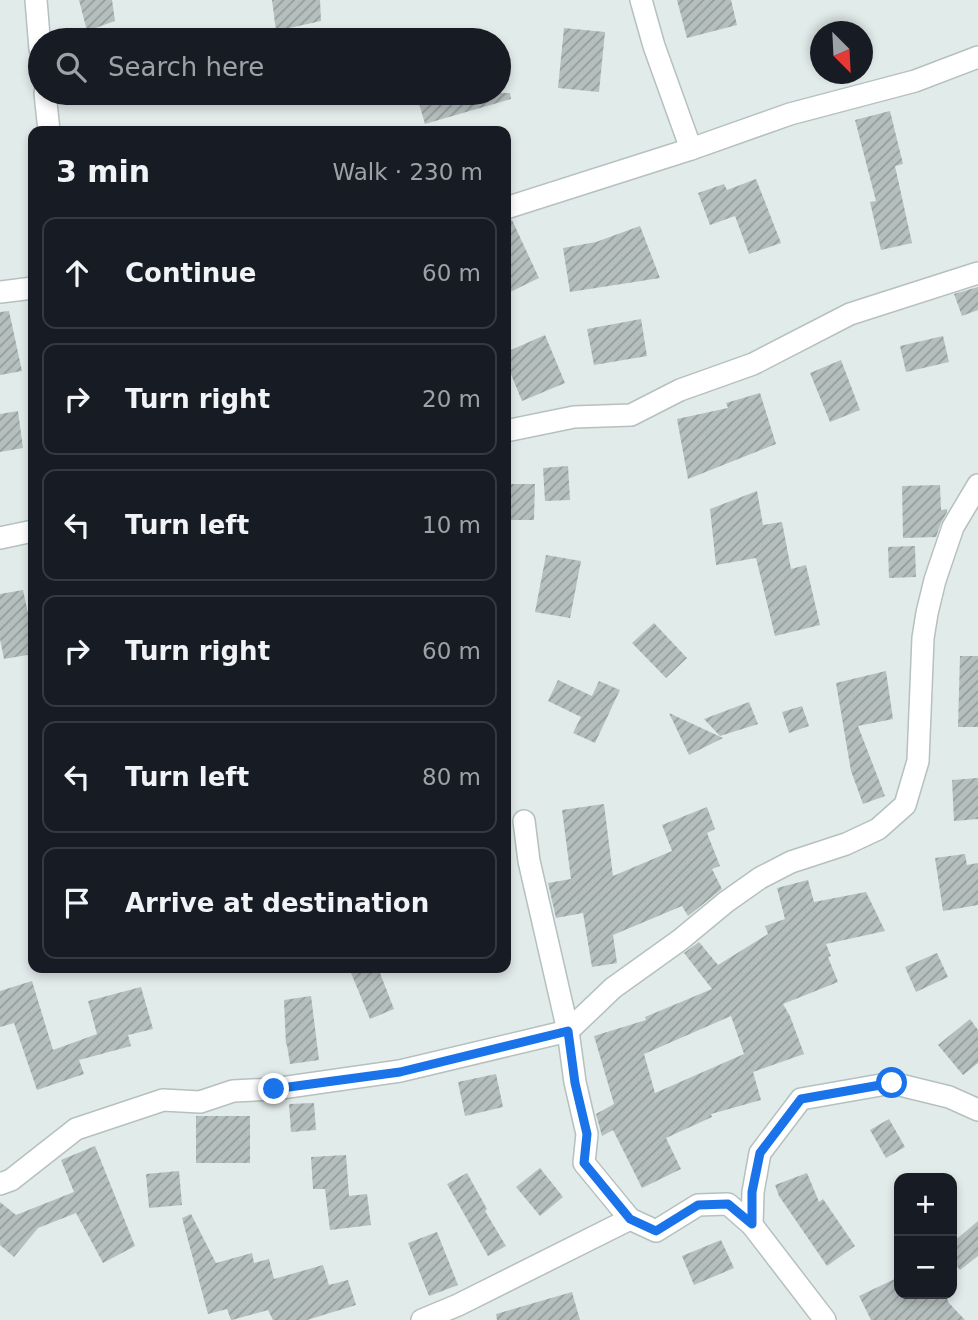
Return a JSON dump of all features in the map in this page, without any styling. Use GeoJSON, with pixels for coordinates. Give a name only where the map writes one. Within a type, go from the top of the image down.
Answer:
{"type":"FeatureCollection","features":[{"type":"Feature","properties":{"kind":"street"},"geometry":{"type":"LineString","coordinates":[[36,0],[38,28]]}},
{"type":"Feature","properties":{"kind":"street"},"geometry":{"type":"LineString","coordinates":[[642,0],[654,46],[691,149]]}},
{"type":"Feature","properties":{"kind":"street"},"geometry":{"type":"LineString","coordinates":[[511,206],[790,114],[915,81],[978,57]]}},
{"type":"Feature","properties":{"kind":"street"},"geometry":{"type":"LineString","coordinates":[[46,105],[48,126]]}},
{"type":"Feature","properties":{"kind":"street"},"geometry":{"type":"LineString","coordinates":[[511,430],[574,417],[631,415],[680,390],[753,364],[850,314],[978,273]]}},
{"type":"Feature","properties":{"kind":"street"},"geometry":{"type":"LineString","coordinates":[[0,292],[28,289]]}},
{"type":"Feature","properties":{"kind":"street"},"geometry":{"type":"LineString","coordinates":[[0,1184],[11,1180],[76,1129],[163,1100],[200,1102],[233,1091],[274,1089],[400,1072],[568,1031],[613,988],[760,878],[791,862],[846,844],[878,829],[905,805],[918,761],[923,638],[935,580],[953,527],[978,485]]}},
{"type":"Feature","properties":{"kind":"street"},"geometry":{"type":"LineString","coordinates":[[0,538],[28,532]]}},
{"type":"Feature","properties":{"kind":"street"},"geometry":{"type":"LineString","coordinates":[[524,821],[529,861],[568,1031],[575,1083],[587,1134],[584,1163],[630,1219],[656,1231],[698,1205],[728,1204],[752,1224],[825,1320]]}},
{"type":"Feature","properties":{"kind":"street"},"geometry":{"type":"LineString","coordinates":[[752,1224],[752,1192],[760,1153],[801,1099],[892,1083],[949,1097],[978,1110]]}},
{"type":"Feature","properties":{"kind":"street"},"geometry":{"type":"LineString","coordinates":[[422,1320],[458,1305],[630,1219]]}},
{"type":"Feature","properties":{"kind":"building"},"geometry":{"type":"Polygon","coordinates":[[[79,0],[112,0],[115,21],[95,28],[86,28],[79,0]]]}},
{"type":"Feature","properties":{"kind":"building"},"geometry":{"type":"Polygon","coordinates":[[[272,0],[320,0],[321,21],[290,28],[276,28],[272,0]]]}},
{"type":"Feature","properties":{"kind":"building"},"geometry":{"type":"Polygon","coordinates":[[[677,0],[731,0],[737,25],[687,38],[677,0]]]}},
{"type":"Feature","properties":{"kind":"building"},"geometry":{"type":"Polygon","coordinates":[[[564,28],[605,32],[599,92],[558,88],[564,28]]]}},
{"type":"Feature","properties":{"kind":"building"},"geometry":{"type":"Polygon","coordinates":[[[419,105],[490,105],[425,124],[419,105]]]}},
{"type":"Feature","properties":{"kind":"building"},"geometry":{"type":"Polygon","coordinates":[[[890,111],[903,164],[895,166],[912,243],[881,250],[870,202],[876,201],[855,120],[890,111]]]}},
{"type":"Feature","properties":{"kind":"building"},"geometry":{"type":"Polygon","coordinates":[[[756,179],[781,243],[749,254],[735,216],[710,225],[698,193],[724,184],[727,190],[756,179]]]}},
{"type":"Feature","properties":{"kind":"building"},"geometry":{"type":"Polygon","coordinates":[[[511,220],[539,278],[511,292],[511,220]]]}},
{"type":"Feature","properties":{"kind":"building"},"geometry":{"type":"Polygon","coordinates":[[[640,226],[660,278],[570,292],[563,248],[596,242],[640,226]]]}},
{"type":"Feature","properties":{"kind":"building"},"geometry":{"type":"Polygon","coordinates":[[[978,287],[978,310],[962,316],[954,294],[978,287]]]}},
{"type":"Feature","properties":{"kind":"building"},"geometry":{"type":"Polygon","coordinates":[[[9,311],[22,371],[0,375],[0,312],[9,311]]]}},
{"type":"Feature","properties":{"kind":"building"},"geometry":{"type":"Polygon","coordinates":[[[641,319],[647,356],[594,365],[587,329],[641,319]]]}},
{"type":"Feature","properties":{"kind":"building"},"geometry":{"type":"Polygon","coordinates":[[[545,335],[565,383],[522,401],[511,374],[511,350],[545,335]]]}},
{"type":"Feature","properties":{"kind":"building"},"geometry":{"type":"Polygon","coordinates":[[[943,336],[949,362],[906,372],[900,346],[943,336]]]}},
{"type":"Feature","properties":{"kind":"building"},"geometry":{"type":"Polygon","coordinates":[[[841,360],[860,410],[830,422],[810,373],[841,360]]]}},
{"type":"Feature","properties":{"kind":"building"},"geometry":{"type":"Polygon","coordinates":[[[760,393],[776,444],[688,479],[677,419],[728,408],[726,403],[760,393]]]}},
{"type":"Feature","properties":{"kind":"building"},"geometry":{"type":"Polygon","coordinates":[[[18,411],[23,448],[0,452],[0,414],[18,411]]]}},
{"type":"Feature","properties":{"kind":"building"},"geometry":{"type":"Polygon","coordinates":[[[568,466],[570,500],[545,501],[543,468],[568,466]]]}},
{"type":"Feature","properties":{"kind":"building"},"geometry":{"type":"Polygon","coordinates":[[[511,484],[535,484],[534,520],[511,520],[511,484]]]}},
{"type":"Feature","properties":{"kind":"building"},"geometry":{"type":"Polygon","coordinates":[[[940,485],[941,510],[947,509],[947,512],[936,537],[903,538],[902,486],[940,485]]]}},
{"type":"Feature","properties":{"kind":"building"},"geometry":{"type":"Polygon","coordinates":[[[757,491],[763,525],[782,522],[791,569],[806,565],[820,625],[775,636],[756,558],[716,565],[710,509],[757,491]]]}},
{"type":"Feature","properties":{"kind":"building"},"geometry":{"type":"Polygon","coordinates":[[[915,546],[916,577],[889,578],[888,547],[915,546]]]}},
{"type":"Feature","properties":{"kind":"building"},"geometry":{"type":"Polygon","coordinates":[[[546,555],[581,561],[570,618],[535,612],[546,555]]]}},
{"type":"Feature","properties":{"kind":"building"},"geometry":{"type":"Polygon","coordinates":[[[23,590],[28,613],[28,655],[4,659],[0,639],[0,594],[23,590]]]}},
{"type":"Feature","properties":{"kind":"building"},"geometry":{"type":"Polygon","coordinates":[[[654,623],[687,658],[666,678],[632,643],[654,623]]]}},
{"type":"Feature","properties":{"kind":"building"},"geometry":{"type":"Polygon","coordinates":[[[960,656],[978,656],[978,727],[958,727],[960,656]]]}},
{"type":"Feature","properties":{"kind":"building"},"geometry":{"type":"Polygon","coordinates":[[[886,671],[893,719],[858,726],[885,796],[863,804],[851,771],[836,683],[886,671]]]}},
{"type":"Feature","properties":{"kind":"building"},"geometry":{"type":"Polygon","coordinates":[[[558,680],[592,696],[599,681],[620,690],[595,743],[573,733],[581,717],[548,701],[558,680]]]}},
{"type":"Feature","properties":{"kind":"building"},"geometry":{"type":"Polygon","coordinates":[[[749,702],[758,724],[720,736],[704,719],[749,702]]]}},
{"type":"Feature","properties":{"kind":"building"},"geometry":{"type":"Polygon","coordinates":[[[802,706],[809,726],[789,733],[782,712],[802,706]]]}},
{"type":"Feature","properties":{"kind":"building"},"geometry":{"type":"Polygon","coordinates":[[[669,713],[723,738],[689,755],[669,713]]]}},
{"type":"Feature","properties":{"kind":"building"},"geometry":{"type":"Polygon","coordinates":[[[978,778],[978,819],[954,821],[952,780],[978,778]]]}},
{"type":"Feature","properties":{"kind":"building"},"geometry":{"type":"Polygon","coordinates":[[[604,804],[613,876],[672,851],[662,825],[707,807],[715,829],[707,833],[720,866],[712,869],[722,889],[688,916],[682,906],[613,935],[617,963],[592,967],[583,913],[556,918],[548,883],[571,879],[562,810],[604,804]]]}},
{"type":"Feature","properties":{"kind":"building"},"geometry":{"type":"Polygon","coordinates":[[[965,854],[967,865],[978,863],[978,905],[943,911],[935,858],[965,854]]]}},
{"type":"Feature","properties":{"kind":"building"},"geometry":{"type":"Polygon","coordinates":[[[808,880],[814,902],[866,892],[885,931],[826,944],[838,982],[783,1004],[804,1054],[753,1072],[761,1100],[711,1114],[712,1117],[666,1138],[681,1169],[642,1188],[613,1130],[602,1136],[596,1114],[614,1104],[594,1036],[646,1020],[645,1017],[712,989],[684,953],[699,942],[718,965],[768,934],[765,926],[785,919],[777,888],[808,880]],[[731,1016],[644,1054],[655,1093],[744,1054],[731,1016]]]}},
{"type":"Feature","properties":{"kind":"building"},"geometry":{"type":"Polygon","coordinates":[[[937,953],[948,977],[916,992],[905,967],[937,953]]]}},
{"type":"Feature","properties":{"kind":"building"},"geometry":{"type":"Polygon","coordinates":[[[351,973],[380,973],[394,1009],[370,1019],[351,973]]]}},
{"type":"Feature","properties":{"kind":"building"},"geometry":{"type":"Polygon","coordinates":[[[32,981],[53,1050],[97,1034],[88,1001],[141,987],[153,1029],[128,1035],[131,1046],[79,1060],[84,1074],[37,1090],[14,1023],[0,1027],[0,991],[32,981]]]}},
{"type":"Feature","properties":{"kind":"building"},"geometry":{"type":"Polygon","coordinates":[[[311,996],[319,1060],[290,1064],[286,1045],[284,1000],[311,996]]]}},
{"type":"Feature","properties":{"kind":"building"},"geometry":{"type":"Polygon","coordinates":[[[970,1019],[978,1030],[978,1063],[963,1075],[938,1045],[970,1019]]]}},
{"type":"Feature","properties":{"kind":"building"},"geometry":{"type":"Polygon","coordinates":[[[496,1074],[503,1107],[465,1116],[458,1082],[496,1074]]]}},
{"type":"Feature","properties":{"kind":"building"},"geometry":{"type":"Polygon","coordinates":[[[314,1103],[316,1130],[291,1132],[289,1104],[314,1103]]]}},
{"type":"Feature","properties":{"kind":"building"},"geometry":{"type":"Polygon","coordinates":[[[196,1116],[250,1116],[250,1163],[196,1163],[196,1116]]]}},
{"type":"Feature","properties":{"kind":"building"},"geometry":{"type":"Polygon","coordinates":[[[889,1119],[905,1147],[886,1158],[870,1130],[889,1119]]]}},
{"type":"Feature","properties":{"kind":"building"},"geometry":{"type":"Polygon","coordinates":[[[95,1146],[135,1246],[103,1263],[76,1213],[38,1228],[14,1257],[0,1245],[0,1202],[16,1215],[74,1192],[61,1160],[95,1146]]]}},
{"type":"Feature","properties":{"kind":"building"},"geometry":{"type":"Polygon","coordinates":[[[346,1155],[349,1196],[367,1194],[371,1225],[330,1230],[325,1189],[313,1189],[311,1157],[346,1155]]]}},
{"type":"Feature","properties":{"kind":"building"},"geometry":{"type":"Polygon","coordinates":[[[540,1168],[563,1197],[540,1216],[516,1187],[540,1168]]]}},
{"type":"Feature","properties":{"kind":"building"},"geometry":{"type":"Polygon","coordinates":[[[179,1171],[182,1205],[149,1208],[146,1174],[179,1171]]]}},
{"type":"Feature","properties":{"kind":"building"},"geometry":{"type":"Polygon","coordinates":[[[467,1173],[506,1246],[488,1256],[447,1184],[467,1173]]]}},
{"type":"Feature","properties":{"kind":"building"},"geometry":{"type":"Polygon","coordinates":[[[807,1173],[819,1202],[823,1199],[855,1246],[827,1266],[779,1196],[775,1185],[807,1173]]]}},
{"type":"Feature","properties":{"kind":"building"},"geometry":{"type":"Polygon","coordinates":[[[191,1214],[216,1263],[252,1253],[254,1263],[269,1259],[274,1279],[323,1265],[329,1285],[348,1280],[356,1305],[307,1320],[273,1320],[268,1310],[232,1320],[227,1309],[208,1314],[182,1218],[191,1214]]]}},
{"type":"Feature","properties":{"kind":"building"},"geometry":{"type":"Polygon","coordinates":[[[978,1221],[978,1256],[960,1270],[957,1266],[957,1239],[978,1221]]]}},
{"type":"Feature","properties":{"kind":"building"},"geometry":{"type":"Polygon","coordinates":[[[437,1232],[458,1285],[429,1296],[408,1243],[437,1232]]]}},
{"type":"Feature","properties":{"kind":"building"},"geometry":{"type":"Polygon","coordinates":[[[721,1240],[734,1268],[694,1285],[682,1256],[721,1240]]]}},
{"type":"Feature","properties":{"kind":"building"},"geometry":{"type":"Polygon","coordinates":[[[894,1279],[894,1299],[947,1299],[965,1320],[871,1320],[859,1296],[894,1279]]]}},
{"type":"Feature","properties":{"kind":"building"},"geometry":{"type":"Polygon","coordinates":[[[572,1292],[580,1320],[497,1320],[496,1314],[572,1292]]]}},
{"type":"Feature","properties":{"kind":"route"},"geometry":{"type":"LineString","coordinates":[[274,1089],[400,1072],[568,1031],[575,1083],[587,1134],[584,1163],[630,1219],[656,1231],[698,1205],[728,1204],[752,1224],[752,1192],[760,1153],[801,1099],[892,1083]]}}]}
